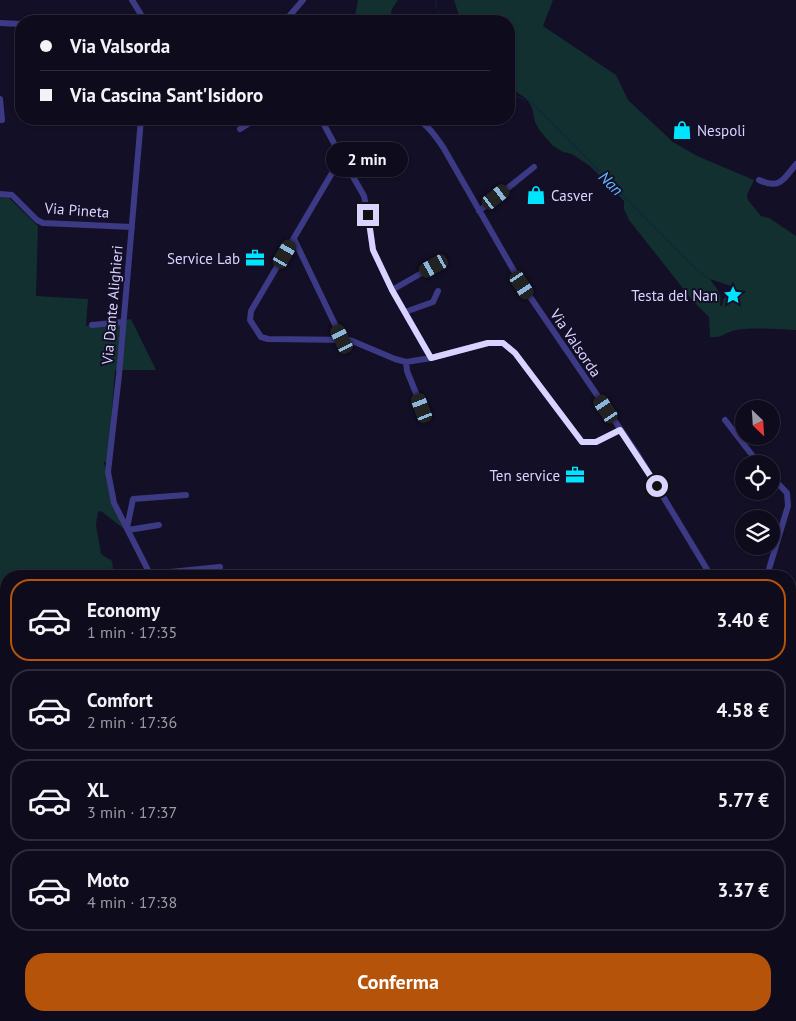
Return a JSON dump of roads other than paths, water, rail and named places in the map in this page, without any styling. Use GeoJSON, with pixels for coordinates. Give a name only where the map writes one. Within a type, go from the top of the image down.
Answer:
{"type":"FeatureCollection","features":[{"type":"Feature","properties":{"kind":"street"},"geometry":{"type":"LineString","coordinates":[[132,0],[140,15]]}},
{"type":"Feature","properties":{"kind":"street"},"geometry":{"type":"LineString","coordinates":[[290,15],[303,0]]}},
{"type":"Feature","properties":{"kind":"street"},"geometry":{"type":"LineString","coordinates":[[0,23],[15,24]]}},
{"type":"Feature","properties":{"kind":"street"},"geometry":{"type":"LineString","coordinates":[[0,99],[2,120],[0,120]]}},
{"type":"Feature","properties":{"kind":"street","name":"Via Dante Alighieri"},"geometry":{"type":"LineString","coordinates":[[140,125],[124,322],[108,472],[114,503],[148,570]]}},
{"type":"Feature","properties":{"kind":"street"},"geometry":{"type":"LineString","coordinates":[[240,129],[246,125]]}},
{"type":"Feature","properties":{"kind":"street"},"geometry":{"type":"LineString","coordinates":[[324,125],[336,147],[338,160],[251,311],[250,320],[261,337],[268,339],[350,340],[406,362],[431,358],[488,343],[503,343],[515,353],[582,442],[596,442],[620,430]]}},
{"type":"Feature","properties":{"kind":"street","name":"Via Valsorda"},"geometry":{"type":"LineString","coordinates":[[425,125],[444,147],[522,285],[638,456],[707,570]]}},
{"type":"Feature","properties":{"kind":"street"},"geometry":{"type":"LineString","coordinates":[[338,160],[342,160],[348,168],[364,196],[373,250],[392,290],[431,358]]}},
{"type":"Feature","properties":{"kind":"street"},"geometry":{"type":"LineString","coordinates":[[759,180],[773,185],[778,184],[796,164]]}},
{"type":"Feature","properties":{"kind":"street"},"geometry":{"type":"LineString","coordinates":[[479,211],[534,167]]}},
{"type":"Feature","properties":{"kind":"street","name":"Via Pineta"},"geometry":{"type":"LineString","coordinates":[[0,194],[12,195],[37,220],[43,223],[132,227]]}},
{"type":"Feature","properties":{"kind":"street"},"geometry":{"type":"LineString","coordinates":[[294,239],[342,339]]}},
{"type":"Feature","properties":{"kind":"street"},"geometry":{"type":"LineString","coordinates":[[392,290],[434,266]]}},
{"type":"Feature","properties":{"kind":"street"},"geometry":{"type":"LineString","coordinates":[[405,312],[433,302],[438,292]]}},
{"type":"Feature","properties":{"kind":"street"},"geometry":{"type":"LineString","coordinates":[[92,325],[124,322]]}},
{"type":"Feature","properties":{"kind":"street"},"geometry":{"type":"LineString","coordinates":[[406,362],[422,408]]}},
{"type":"Feature","properties":{"kind":"street"},"geometry":{"type":"LineString","coordinates":[[725,420],[753,455]]}},
{"type":"Feature","properties":{"kind":"street"},"geometry":{"type":"LineString","coordinates":[[769,570],[788,506],[787,493],[780,486]]}},
{"type":"Feature","properties":{"kind":"street"},"geometry":{"type":"LineString","coordinates":[[159,525],[127,530],[133,499],[186,495]]}},
{"type":"Feature","properties":{"kind":"street"},"geometry":{"type":"LineString","coordinates":[[194,570],[220,567]]}},
{"type":"Feature","properties":{"kind":"waterway","name":"Nan"},"geometry":{"type":"LineString","coordinates":[[436,0],[436,8]]}},
{"type":"Feature","properties":{"kind":"waterway","name":"Nan"},"geometry":{"type":"LineString","coordinates":[[515,95],[531,102],[697,270],[709,279]]}},
{"type":"Feature","properties":{"kind":"place","name":"Nespoli"},"geometry":{"type":"Point","coordinates":[682,130]}},
{"type":"Feature","properties":{"kind":"place","name":"Casver"},"geometry":{"type":"Point","coordinates":[536,195]}},
{"type":"Feature","properties":{"kind":"place","name":"Service Lab"},"geometry":{"type":"Point","coordinates":[255,258]}},
{"type":"Feature","properties":{"kind":"place","name":"Testa del Nan"},"geometry":{"type":"Point","coordinates":[733,295]}},
{"type":"Feature","properties":{"kind":"place","name":"Ten service"},"geometry":{"type":"Point","coordinates":[575,475]}}]}
